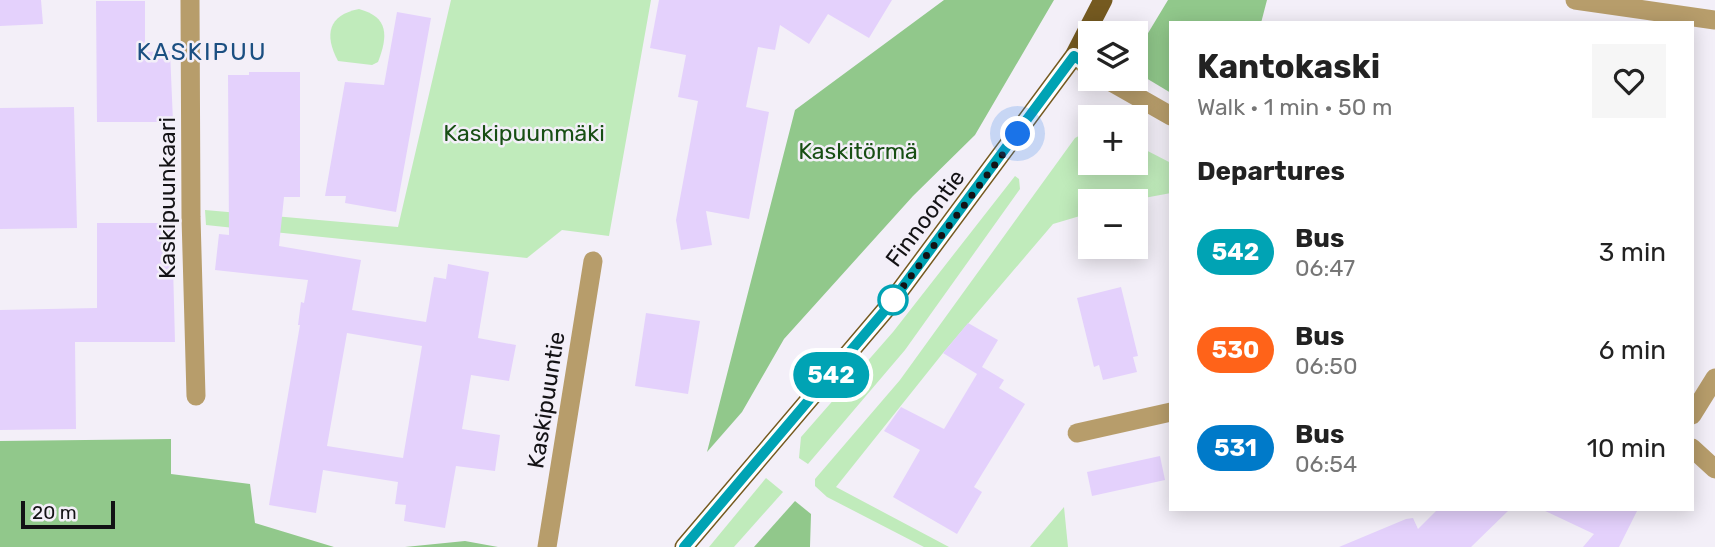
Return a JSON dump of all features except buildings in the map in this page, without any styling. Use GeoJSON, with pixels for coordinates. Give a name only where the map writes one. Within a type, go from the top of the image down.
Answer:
{"type":"FeatureCollection","features":[{"type":"Feature","properties":{"kind":"main road","name":"Finnoontie"},"geometry":{"type":"LineString","coordinates":[[1096,21],[1103,0]]}},
{"type":"Feature","properties":{"kind":"main road","name":"Finnoontie"},"geometry":{"type":"LineString","coordinates":[[684,547],[887,308],[1078,67]]}},
{"type":"Feature","properties":{"kind":"street","name":"Kaskipuunkaari"},"geometry":{"type":"LineString","coordinates":[[190,0],[191,217],[196,396]]}},
{"type":"Feature","properties":{"kind":"street"},"geometry":{"type":"LineString","coordinates":[[1575,0],[1715,20]]}},
{"type":"Feature","properties":{"kind":"street"},"geometry":{"type":"LineString","coordinates":[[1127,91],[1169,115]]}},
{"type":"Feature","properties":{"kind":"street","name":"Kaskipuuntie"},"geometry":{"type":"LineString","coordinates":[[547,547],[593,261]]}},
{"type":"Feature","properties":{"kind":"street"},"geometry":{"type":"LineString","coordinates":[[1694,412],[1715,378]]}},
{"type":"Feature","properties":{"kind":"street"},"geometry":{"type":"LineString","coordinates":[[1077,433],[1169,412]]}},
{"type":"Feature","properties":{"kind":"street"},"geometry":{"type":"LineString","coordinates":[[1694,450],[1715,469]]}},
{"type":"Feature","properties":{"kind":"green space","name":"Kaskipuunmäki"},"geometry":{"type":"Polygon","coordinates":[[[451,0],[651,0],[609,236],[562,230],[527,258],[206,225],[205,210],[398,227],[451,0]]]}},
{"type":"Feature","properties":{"kind":"green space","name":"Kaskitörmä"},"geometry":{"type":"Polygon","coordinates":[[[944,0],[1054,0],[975,135],[913,196],[784,339],[742,412],[707,452],[795,110],[944,0]]]}},
{"type":"Feature","properties":{"kind":"green space"},"geometry":{"type":"Polygon","coordinates":[[[1168,0],[1267,0],[1262,21],[1169,21],[1169,92],[1148,79],[1148,33],[1168,0]]]}},
{"type":"Feature","properties":{"kind":"green space"},"geometry":{"type":"Polygon","coordinates":[[[359,9],[376,17],[384,29],[378,62],[372,65],[338,61],[331,43],[330,35],[335,21],[359,9]]]}},
{"type":"Feature","properties":{"kind":"green space"},"geometry":{"type":"Polygon","coordinates":[[[1078,136],[1078,175],[1148,175],[1148,151],[1169,162],[1169,193],[1148,197],[1148,189],[1078,189],[1078,217],[1053,224],[943,353],[836,487],[949,547],[924,547],[827,497],[815,486],[815,479],[900,380],[1075,138],[1078,136]]]}},
{"type":"Feature","properties":{"kind":"green space"},"geometry":{"type":"Polygon","coordinates":[[[1015,176],[1019,179],[1020,189],[905,350],[808,464],[799,458],[801,437],[893,332],[1015,176]]]}},
{"type":"Feature","properties":{"kind":"green space"},"geometry":{"type":"Polygon","coordinates":[[[171,439],[171,474],[250,484],[255,523],[334,547],[0,547],[0,441],[171,439]]]}},
{"type":"Feature","properties":{"kind":"green space"},"geometry":{"type":"Polygon","coordinates":[[[766,478],[783,492],[734,547],[709,547],[766,478]]]}},
{"type":"Feature","properties":{"kind":"green space"},"geometry":{"type":"Polygon","coordinates":[[[795,501],[811,514],[810,547],[754,547],[795,501]]]}},
{"type":"Feature","properties":{"kind":"green space"},"geometry":{"type":"Polygon","coordinates":[[[1064,507],[1068,547],[1030,547],[1064,507]]]}},
{"type":"Feature","properties":{"kind":"green space"},"geometry":{"type":"Polygon","coordinates":[[[465,541],[498,547],[405,547],[465,541]]]}},
{"type":"Feature","properties":{"kind":"bus line","name":"542"},"geometry":{"type":"LineString","coordinates":[[684,547],[887,308],[1004,154],[1074,56],[1078,59]]}},
{"type":"Feature","properties":{"kind":"district","name":"KASKIPUU"},"geometry":{"type":"Point","coordinates":[202,52]}},
{"type":"Feature","properties":{"kind":"route"},"geometry":{"type":"LineString","coordinates":[[893,300],[887,308],[1018,134]]}}]}
